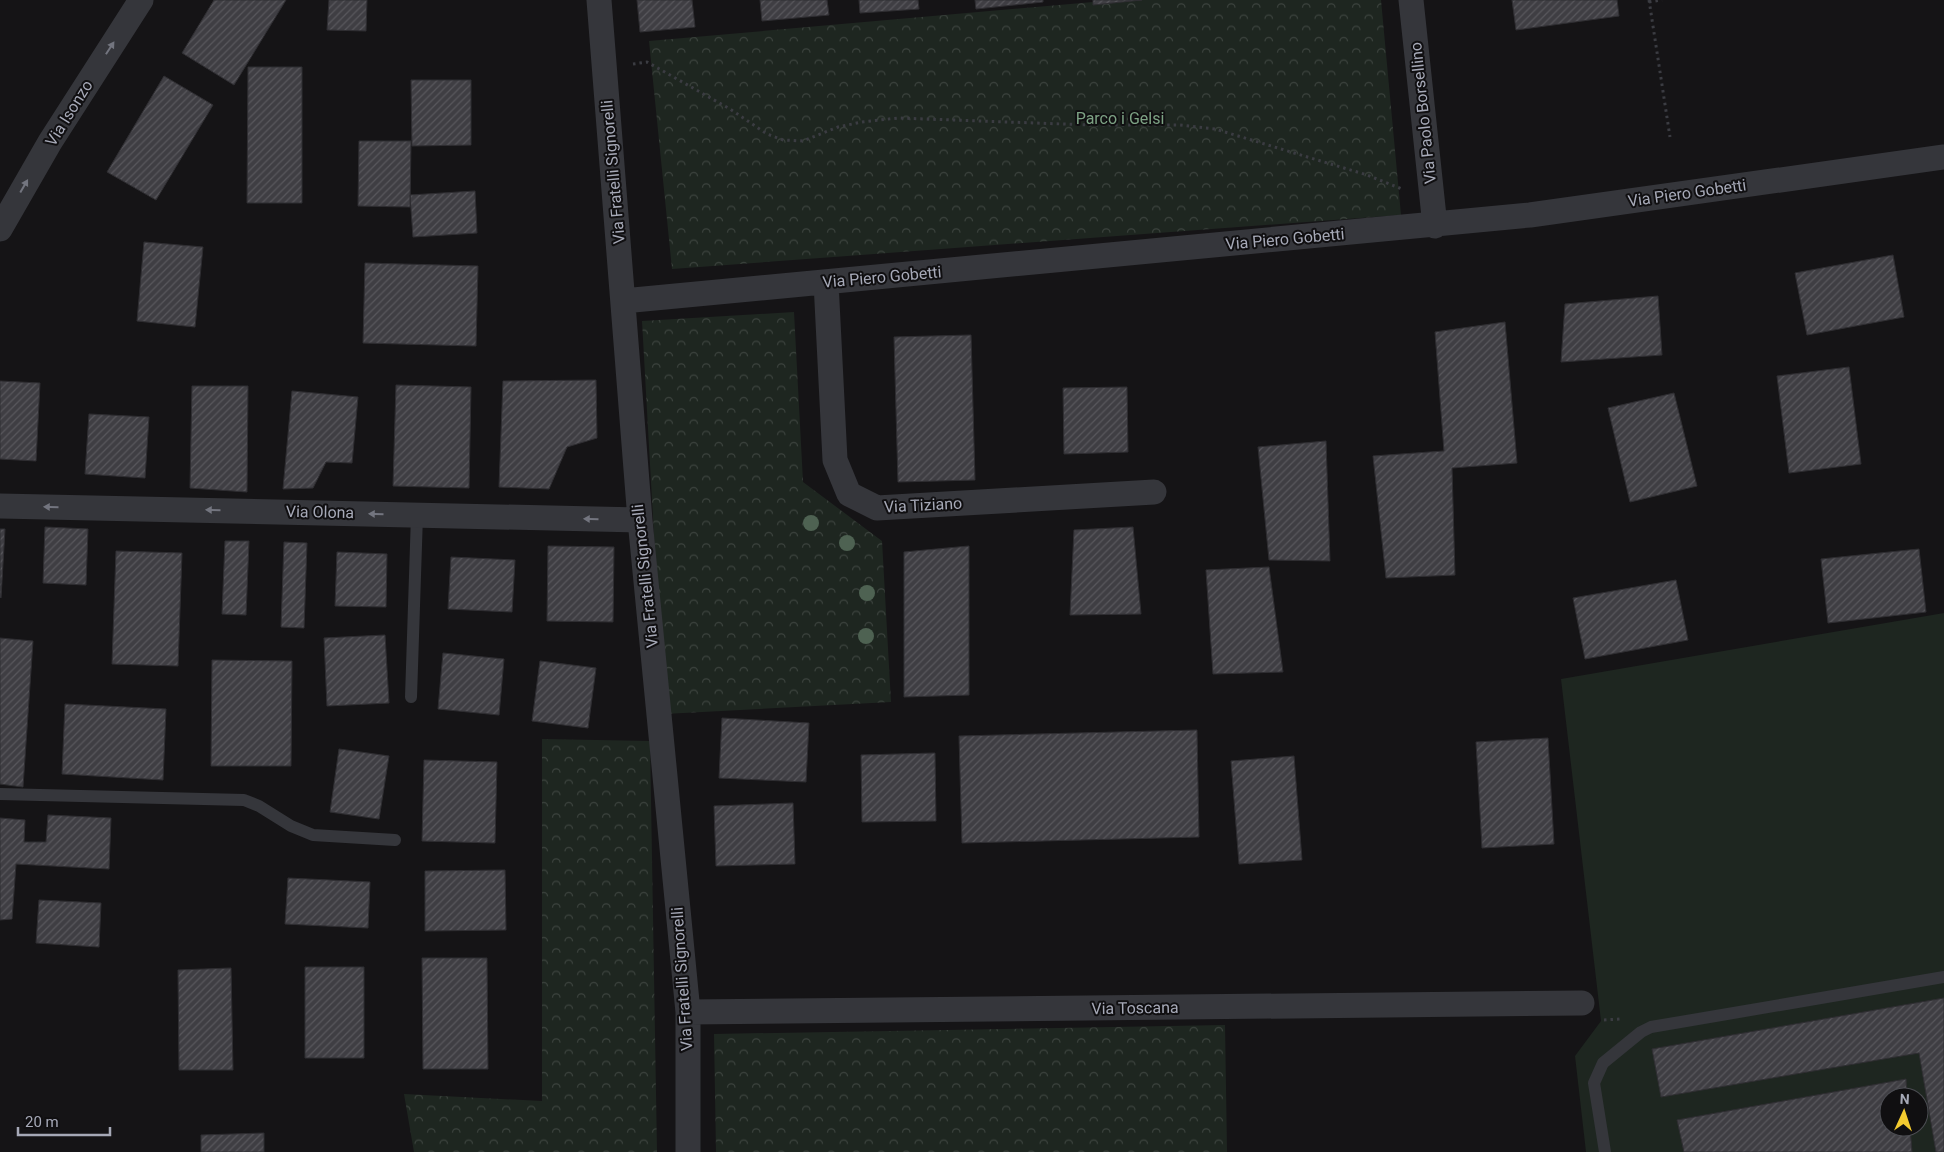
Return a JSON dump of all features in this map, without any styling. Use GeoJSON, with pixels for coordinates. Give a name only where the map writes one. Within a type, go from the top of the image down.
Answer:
{"type":"FeatureCollection","features":[{"type":"Feature","properties":{"kind":"street","name":"Via Isonzo"},"geometry":{"type":"LineString","coordinates":[[0,229],[50,142],[141,0]]}},
{"type":"Feature","properties":{"kind":"street","name":"Via Fratelli Signorelli"},"geometry":{"type":"LineString","coordinates":[[600,0],[640,520],[688,1012],[688,1152]]}},
{"type":"Feature","properties":{"kind":"street","name":"Via Paolo Borsellino"},"geometry":{"type":"LineString","coordinates":[[1411,0],[1435,226]]}},
{"type":"Feature","properties":{"kind":"street","name":"Via Piero Gobetti"},"geometry":{"type":"LineString","coordinates":[[623,301],[1435,226],[1540,214],[1944,157]]}},
{"type":"Feature","properties":{"kind":"street","name":"Via Tiziano"},"geometry":{"type":"LineString","coordinates":[[826,282],[835,460],[849,494],[877,508],[1154,492]]}},
{"type":"Feature","properties":{"kind":"street","name":"Via Olona"},"geometry":{"type":"LineString","coordinates":[[0,506],[640,520]]}},
{"type":"Feature","properties":{"kind":"street","name":"Via Toscana"},"geometry":{"type":"LineString","coordinates":[[688,1012],[1582,1003]]}},
{"type":"Feature","properties":{"kind":"lane"},"geometry":{"type":"LineString","coordinates":[[411,696],[417,515]]}},
{"type":"Feature","properties":{"kind":"lane"},"geometry":{"type":"LineString","coordinates":[[0,794],[244,800],[259,806],[291,826],[313,835],[395,840]]}},
{"type":"Feature","properties":{"kind":"lane"},"geometry":{"type":"LineString","coordinates":[[1605,1152],[1594,1083],[1602,1063],[1640,1032],[1650,1027],[1944,977]]}},
{"type":"Feature","properties":{"kind":"path"},"geometry":{"type":"LineString","coordinates":[[1662,0],[1649,1],[1670,137]]}},
{"type":"Feature","properties":{"kind":"path"},"geometry":{"type":"LineString","coordinates":[[605,67],[647,62],[730,109],[767,134],[783,140],[803,141],[838,127],[898,118],[1090,125],[1195,126],[1215,129],[1368,175],[1432,200]]}},
{"type":"Feature","properties":{"kind":"path"},"geometry":{"type":"LineString","coordinates":[[1582,1003],[1593,1017],[1601,1021],[1645,1018],[1650,1027]]}},
{"type":"Feature","properties":{"kind":"green space","name":"Parco i Gelsi"},"geometry":{"type":"Polygon","coordinates":[[[1116,0],[1381,0],[1401,215],[672,269],[649,41],[1116,0]]]}},
{"type":"Feature","properties":{"kind":"green space"},"geometry":{"type":"Polygon","coordinates":[[[794,312],[803,482],[882,541],[891,702],[664,714],[642,321],[794,312]]]}},
{"type":"Feature","properties":{"kind":"green space"},"geometry":{"type":"Polygon","coordinates":[[[1944,613],[1944,1152],[1586,1152],[1575,1056],[1601,1021],[1561,679],[1944,613]]]}},
{"type":"Feature","properties":{"kind":"green space"},"geometry":{"type":"Polygon","coordinates":[[[542,739],[650,741],[657,1152],[414,1152],[404,1094],[542,1101],[542,739]]]}},
{"type":"Feature","properties":{"kind":"green space"},"geometry":{"type":"Polygon","coordinates":[[[1225,1025],[1227,1152],[716,1152],[714,1034],[1225,1025]]]}},
{"type":"Feature","properties":{"kind":"building"},"geometry":{"type":"Polygon","coordinates":[[[214,0],[286,0],[234,85],[182,53],[214,0]]]}},
{"type":"Feature","properties":{"kind":"building"},"geometry":{"type":"Polygon","coordinates":[[[329,0],[367,0],[366,31],[327,30],[329,0]]]}},
{"type":"Feature","properties":{"kind":"building"},"geometry":{"type":"Polygon","coordinates":[[[637,0],[692,0],[695,27],[640,32],[637,0]]]}},
{"type":"Feature","properties":{"kind":"building"},"geometry":{"type":"Polygon","coordinates":[[[760,0],[827,0],[829,15],[762,21],[760,0]]]}},
{"type":"Feature","properties":{"kind":"building"},"geometry":{"type":"Polygon","coordinates":[[[859,0],[918,0],[919,9],[860,13],[859,0]]]}},
{"type":"Feature","properties":{"kind":"building"},"geometry":{"type":"Polygon","coordinates":[[[975,0],[1043,0],[1043,2],[976,9],[975,0]]]}},
{"type":"Feature","properties":{"kind":"building"},"geometry":{"type":"Polygon","coordinates":[[[1093,0],[1142,0],[1093,5],[1093,0]]]}},
{"type":"Feature","properties":{"kind":"building"},"geometry":{"type":"Polygon","coordinates":[[[1512,0],[1617,0],[1619,16],[1516,30],[1512,0]]]}},
{"type":"Feature","properties":{"kind":"building"},"geometry":{"type":"Polygon","coordinates":[[[248,67],[302,67],[302,203],[247,203],[248,67]]]}},
{"type":"Feature","properties":{"kind":"building"},"geometry":{"type":"Polygon","coordinates":[[[164,76],[213,105],[156,200],[107,172],[164,76]]]}},
{"type":"Feature","properties":{"kind":"building"},"geometry":{"type":"Polygon","coordinates":[[[411,80],[471,80],[471,145],[412,146],[411,80]]]}},
{"type":"Feature","properties":{"kind":"building"},"geometry":{"type":"Polygon","coordinates":[[[359,141],[411,141],[410,207],[358,206],[359,141]]]}},
{"type":"Feature","properties":{"kind":"building"},"geometry":{"type":"Polygon","coordinates":[[[475,191],[477,233],[413,237],[410,195],[475,191]]]}},
{"type":"Feature","properties":{"kind":"building"},"geometry":{"type":"Polygon","coordinates":[[[144,242],[203,247],[195,327],[137,321],[144,242]]]}},
{"type":"Feature","properties":{"kind":"building"},"geometry":{"type":"Polygon","coordinates":[[[1893,255],[1904,317],[1807,335],[1795,273],[1893,255]]]}},
{"type":"Feature","properties":{"kind":"building"},"geometry":{"type":"Polygon","coordinates":[[[365,263],[478,266],[476,346],[363,343],[365,263]]]}},
{"type":"Feature","properties":{"kind":"building"},"geometry":{"type":"Polygon","coordinates":[[[1658,296],[1662,355],[1561,362],[1565,304],[1658,296]]]}},
{"type":"Feature","properties":{"kind":"building"},"geometry":{"type":"Polygon","coordinates":[[[1505,322],[1517,463],[1452,468],[1455,575],[1386,578],[1373,456],[1444,451],[1435,332],[1505,322]]]}},
{"type":"Feature","properties":{"kind":"building"},"geometry":{"type":"Polygon","coordinates":[[[971,335],[975,480],[898,482],[894,337],[971,335]]]}},
{"type":"Feature","properties":{"kind":"building"},"geometry":{"type":"Polygon","coordinates":[[[1849,367],[1861,464],[1789,473],[1777,376],[1849,367]]]}},
{"type":"Feature","properties":{"kind":"building"},"geometry":{"type":"Polygon","coordinates":[[[596,380],[597,438],[567,447],[549,489],[499,487],[503,381],[596,380]]]}},
{"type":"Feature","properties":{"kind":"building"},"geometry":{"type":"Polygon","coordinates":[[[0,381],[40,383],[36,461],[0,459],[0,381]]]}},
{"type":"Feature","properties":{"kind":"building"},"geometry":{"type":"Polygon","coordinates":[[[396,385],[471,387],[469,488],[393,486],[396,385]]]}},
{"type":"Feature","properties":{"kind":"building"},"geometry":{"type":"Polygon","coordinates":[[[192,386],[248,386],[247,492],[190,488],[192,386]]]}},
{"type":"Feature","properties":{"kind":"building"},"geometry":{"type":"Polygon","coordinates":[[[1127,387],[1128,452],[1064,454],[1063,388],[1127,387]]]}},
{"type":"Feature","properties":{"kind":"building"},"geometry":{"type":"Polygon","coordinates":[[[292,391],[358,397],[352,463],[326,462],[313,488],[283,489],[292,391]]]}},
{"type":"Feature","properties":{"kind":"building"},"geometry":{"type":"Polygon","coordinates":[[[1674,393],[1697,486],[1630,502],[1608,408],[1674,393]]]}},
{"type":"Feature","properties":{"kind":"building"},"geometry":{"type":"Polygon","coordinates":[[[89,414],[149,417],[145,478],[85,474],[89,414]]]}},
{"type":"Feature","properties":{"kind":"building"},"geometry":{"type":"Polygon","coordinates":[[[1326,441],[1330,561],[1269,560],[1258,447],[1326,441]]]}},
{"type":"Feature","properties":{"kind":"building"},"geometry":{"type":"Polygon","coordinates":[[[45,527],[88,529],[86,585],[43,583],[45,527]]]}},
{"type":"Feature","properties":{"kind":"building"},"geometry":{"type":"Polygon","coordinates":[[[1133,527],[1141,614],[1070,615],[1074,530],[1133,527]]]}},
{"type":"Feature","properties":{"kind":"building"},"geometry":{"type":"Polygon","coordinates":[[[0,529],[5,529],[1,598],[0,597],[0,529]]]}},
{"type":"Feature","properties":{"kind":"building"},"geometry":{"type":"Polygon","coordinates":[[[225,541],[249,541],[246,615],[222,614],[225,541]]]}},
{"type":"Feature","properties":{"kind":"building"},"geometry":{"type":"Polygon","coordinates":[[[284,542],[307,543],[304,628],[281,627],[284,542]]]}},
{"type":"Feature","properties":{"kind":"building"},"geometry":{"type":"Polygon","coordinates":[[[548,546],[614,547],[613,622],[547,621],[548,546]]]}},
{"type":"Feature","properties":{"kind":"building"},"geometry":{"type":"Polygon","coordinates":[[[969,546],[969,695],[904,697],[904,552],[969,546]]]}},
{"type":"Feature","properties":{"kind":"building"},"geometry":{"type":"Polygon","coordinates":[[[1919,549],[1926,612],[1828,623],[1821,559],[1919,549]]]}},
{"type":"Feature","properties":{"kind":"building"},"geometry":{"type":"Polygon","coordinates":[[[116,551],[182,553],[178,666],[112,664],[116,551]]]}},
{"type":"Feature","properties":{"kind":"building"},"geometry":{"type":"Polygon","coordinates":[[[337,552],[387,554],[386,607],[335,606],[337,552]]]}},
{"type":"Feature","properties":{"kind":"building"},"geometry":{"type":"Polygon","coordinates":[[[451,557],[515,560],[512,612],[448,609],[451,557]]]}},
{"type":"Feature","properties":{"kind":"building"},"geometry":{"type":"Polygon","coordinates":[[[1269,567],[1283,672],[1213,674],[1206,570],[1269,567]]]}},
{"type":"Feature","properties":{"kind":"building"},"geometry":{"type":"Polygon","coordinates":[[[1676,580],[1688,640],[1585,659],[1573,598],[1676,580]]]}},
{"type":"Feature","properties":{"kind":"building"},"geometry":{"type":"Polygon","coordinates":[[[385,635],[389,703],[327,706],[324,638],[385,635]]]}},
{"type":"Feature","properties":{"kind":"building"},"geometry":{"type":"Polygon","coordinates":[[[0,638],[33,641],[23,787],[0,784],[0,638]]]}},
{"type":"Feature","properties":{"kind":"building"},"geometry":{"type":"Polygon","coordinates":[[[443,653],[504,659],[499,715],[438,709],[443,653]]]}},
{"type":"Feature","properties":{"kind":"building"},"geometry":{"type":"Polygon","coordinates":[[[212,660],[292,661],[291,766],[211,766],[212,660]]]}},
{"type":"Feature","properties":{"kind":"building"},"geometry":{"type":"Polygon","coordinates":[[[540,661],[596,668],[588,728],[532,721],[540,661]]]}},
{"type":"Feature","properties":{"kind":"building"},"geometry":{"type":"Polygon","coordinates":[[[65,704],[166,709],[163,780],[62,774],[65,704]]]}},
{"type":"Feature","properties":{"kind":"building"},"geometry":{"type":"Polygon","coordinates":[[[722,718],[809,723],[806,782],[719,778],[722,718]]]}},
{"type":"Feature","properties":{"kind":"building"},"geometry":{"type":"Polygon","coordinates":[[[1197,730],[1199,837],[962,843],[959,736],[1197,730]]]}},
{"type":"Feature","properties":{"kind":"building"},"geometry":{"type":"Polygon","coordinates":[[[1548,738],[1554,844],[1482,848],[1476,742],[1548,738]]]}},
{"type":"Feature","properties":{"kind":"building"},"geometry":{"type":"Polygon","coordinates":[[[339,749],[389,756],[379,819],[330,812],[339,749]]]}},
{"type":"Feature","properties":{"kind":"building"},"geometry":{"type":"Polygon","coordinates":[[[935,753],[936,821],[862,822],[861,755],[935,753]]]}},
{"type":"Feature","properties":{"kind":"building"},"geometry":{"type":"Polygon","coordinates":[[[1294,756],[1302,860],[1239,864],[1231,761],[1294,756]]]}},
{"type":"Feature","properties":{"kind":"building"},"geometry":{"type":"Polygon","coordinates":[[[424,760],[497,762],[495,843],[422,841],[424,760]]]}},
{"type":"Feature","properties":{"kind":"building"},"geometry":{"type":"Polygon","coordinates":[[[793,803],[795,864],[716,866],[714,806],[793,803]]]}},
{"type":"Feature","properties":{"kind":"building"},"geometry":{"type":"Polygon","coordinates":[[[48,815],[111,818],[109,869],[16,864],[12,919],[0,920],[0,818],[25,820],[24,842],[46,842],[48,815]]]}},
{"type":"Feature","properties":{"kind":"building"},"geometry":{"type":"Polygon","coordinates":[[[505,870],[506,930],[425,931],[425,871],[505,870]]]}},
{"type":"Feature","properties":{"kind":"building"},"geometry":{"type":"Polygon","coordinates":[[[288,878],[370,882],[368,928],[285,924],[288,878]]]}},
{"type":"Feature","properties":{"kind":"building"},"geometry":{"type":"Polygon","coordinates":[[[39,900],[101,903],[99,947],[36,943],[39,900]]]}},
{"type":"Feature","properties":{"kind":"building"},"geometry":{"type":"Polygon","coordinates":[[[422,958],[487,958],[488,1069],[423,1069],[422,958]]]}},
{"type":"Feature","properties":{"kind":"building"},"geometry":{"type":"Polygon","coordinates":[[[305,967],[364,967],[364,1058],[305,1058],[305,967]]]}},
{"type":"Feature","properties":{"kind":"building"},"geometry":{"type":"Polygon","coordinates":[[[231,968],[233,1070],[179,1070],[178,970],[231,968]]]}},
{"type":"Feature","properties":{"kind":"building"},"geometry":{"type":"Polygon","coordinates":[[[1944,998],[1944,1152],[1936,1152],[1929,1111],[1929,1087],[1925,1087],[1919,1053],[1661,1097],[1652,1049],[1944,998]]]}},
{"type":"Feature","properties":{"kind":"building"},"geometry":{"type":"Polygon","coordinates":[[[1906,1079],[1906,1087],[1879,1087],[1879,1137],[1911,1137],[1912,1152],[1684,1152],[1677,1120],[1906,1079]]]}},
{"type":"Feature","properties":{"kind":"building"},"geometry":{"type":"Polygon","coordinates":[[[264,1133],[264,1152],[201,1152],[201,1135],[264,1133]]]}}]}
